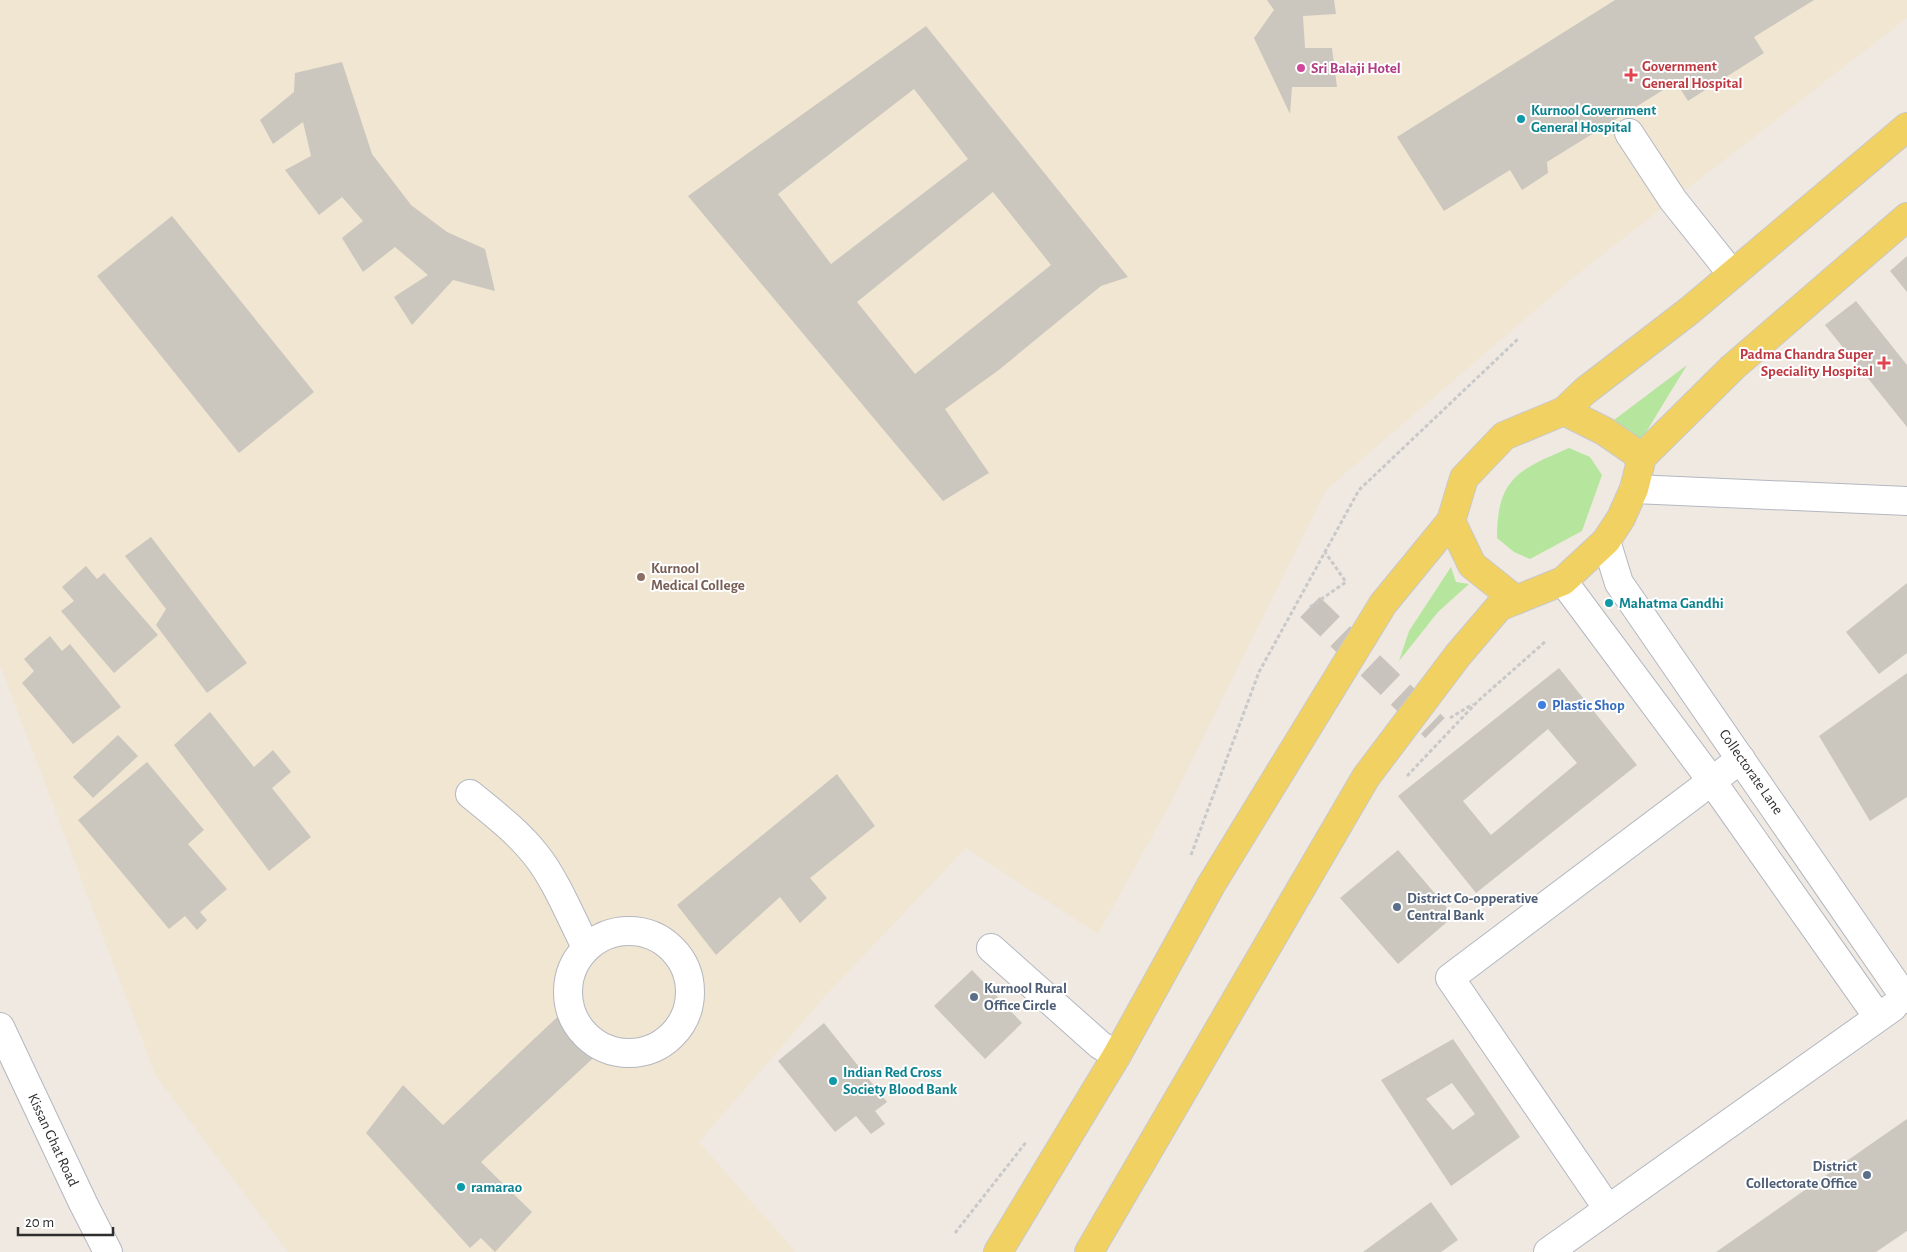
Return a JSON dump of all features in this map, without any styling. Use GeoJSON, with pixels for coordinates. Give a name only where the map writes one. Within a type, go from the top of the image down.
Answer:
{"type":"FeatureCollection","features":[{"type":"Feature","properties":{"kind":"main road"},"geometry":{"type":"LineString","coordinates":[[998,1252],[1117,1055],[1211,885],[1383,604],[1451,521],[1464,478],[1504,436],[1564,411],[1585,391],[1689,311],[1907,127]]}},
{"type":"Feature","properties":{"kind":"main road"},"geometry":{"type":"LineString","coordinates":[[1089,1252],[1366,778],[1458,655],[1499,607],[1563,581],[1606,541],[1622,518],[1634,489],[1642,457],[1733,367],[1907,217]]}},
{"type":"Feature","properties":{"kind":"main road"},"geometry":{"type":"LineString","coordinates":[[1564,411],[1604,431],[1642,457]]}},
{"type":"Feature","properties":{"kind":"main road"},"geometry":{"type":"LineString","coordinates":[[1451,521],[1472,565],[1516,600]]}},
{"type":"Feature","properties":{"kind":"street"},"geometry":{"type":"LineString","coordinates":[[1628,133],[1672,200],[1732,274]]}},
{"type":"Feature","properties":{"kind":"street"},"geometry":{"type":"LineString","coordinates":[[1634,489],[1907,501]]}},
{"type":"Feature","properties":{"kind":"street","name":"Collectorate Lane"},"geometry":{"type":"LineString","coordinates":[[1606,541],[1618,583],[1907,998]]}},
{"type":"Feature","properties":{"kind":"street"},"geometry":{"type":"LineString","coordinates":[[1563,581],[1710,780],[1878,1017]]}},
{"type":"Feature","properties":{"kind":"street"},"geometry":{"type":"LineString","coordinates":[[1608,1210],[1450,978],[1710,780],[1742,759]]}},
{"type":"Feature","properties":{"kind":"street"},"geometry":{"type":"LineString","coordinates":[[470,794],[503,820],[536,856],[565,905],[586,947]]}},
{"type":"Feature","properties":{"kind":"street"},"geometry":{"type":"LineString","coordinates":[[622,930],[642,932],[655,937],[677,953],[686,971],[690,992],[687,1012],[678,1029],[663,1043],[644,1052],[624,1053],[604,1048],[588,1038],[576,1024],[569,1006],[567,990],[569,975],[576,960],[586,947],[603,936],[622,930]]}},
{"type":"Feature","properties":{"kind":"street"},"geometry":{"type":"LineString","coordinates":[[990,948],[1100,1045],[1117,1055]]}},
{"type":"Feature","properties":{"kind":"street"},"geometry":{"type":"LineString","coordinates":[[1548,1252],[1907,998]]}},
{"type":"Feature","properties":{"kind":"street","name":"Kissan Ghat Road"},"geometry":{"type":"LineString","coordinates":[[0,1027],[108,1252]]}},
{"type":"Feature","properties":{"kind":"path"},"geometry":{"type":"LineString","coordinates":[[1189,860],[1259,672],[1359,490],[1518,339]]}},
{"type":"Feature","properties":{"kind":"path"},"geometry":{"type":"LineString","coordinates":[[1310,607],[1346,582],[1325,552]]}},
{"type":"Feature","properties":{"kind":"path"},"geometry":{"type":"LineString","coordinates":[[1442,723],[1478,701]]}},
{"type":"Feature","properties":{"kind":"path"},"geometry":{"type":"LineString","coordinates":[[955,1232],[1028,1139]]}},
{"type":"Feature","properties":{"kind":"shaded area","name":"Kurnool Medical College"},"geometry":{"type":"Polygon","coordinates":[[[0,0],[1907,0],[1907,18],[1580,272],[1326,490],[1170,804],[1098,934],[966,848],[827,994],[699,1142],[796,1252],[288,1252],[156,1076],[0,665],[0,0]]]}},
{"type":"Feature","properties":{"kind":"green space"},"geometry":{"type":"Polygon","coordinates":[[[1687,365],[1640,442],[1614,420],[1687,365]]]}},
{"type":"Feature","properties":{"kind":"green space"},"geometry":{"type":"Polygon","coordinates":[[[1569,448],[1590,457],[1602,475],[1582,531],[1530,559],[1514,552],[1497,538],[1501,501],[1514,478],[1524,470],[1569,448]]]}},
{"type":"Feature","properties":{"kind":"green space"},"geometry":{"type":"Polygon","coordinates":[[[1451,567],[1456,582],[1469,584],[1438,612],[1399,661],[1409,631],[1451,567]]]}},
{"type":"Feature","properties":{"kind":"building","name":"Sri Balaji Hotel"},"geometry":{"type":"Polygon","coordinates":[[[1267,0],[1334,0],[1336,14],[1303,16],[1305,48],[1332,48],[1337,87],[1292,87],[1290,114],[1254,38],[1274,10],[1267,0]]]}},
{"type":"Feature","properties":{"kind":"building","name":"Kurnool Government General Hospital"},"geometry":{"type":"Polygon","coordinates":[[[1615,0],[1814,0],[1754,37],[1764,53],[1688,101],[1676,82],[1547,162],[1548,173],[1522,190],[1510,170],[1444,211],[1397,137],[1615,0]]]}},
{"type":"Feature","properties":{"kind":"building"},"geometry":{"type":"Polygon","coordinates":[[[926,26],[1128,277],[1101,286],[1000,369],[945,409],[989,473],[943,501],[688,196],[926,26]],[[914,89],[778,194],[831,264],[968,159],[914,89]],[[993,192],[857,302],[915,374],[1051,265],[993,192]]]}},
{"type":"Feature","properties":{"kind":"building"},"geometry":{"type":"Polygon","coordinates":[[[342,62],[372,154],[411,205],[447,232],[485,249],[495,291],[453,280],[412,325],[394,297],[428,275],[395,247],[363,272],[342,238],[363,221],[342,197],[319,215],[285,170],[311,156],[303,122],[273,144],[260,120],[294,92],[295,73],[342,62]]]}},
{"type":"Feature","properties":{"kind":"building"},"geometry":{"type":"Polygon","coordinates":[[[172,216],[314,392],[239,453],[97,276],[172,216]]]}},
{"type":"Feature","properties":{"kind":"building"},"geometry":{"type":"Polygon","coordinates":[[[1907,256],[1907,292],[1890,271],[1907,256]]]}},
{"type":"Feature","properties":{"kind":"building"},"geometry":{"type":"Polygon","coordinates":[[[1856,301],[1907,365],[1907,427],[1825,325],[1856,301]]]}},
{"type":"Feature","properties":{"kind":"building"},"geometry":{"type":"Polygon","coordinates":[[[151,537],[247,663],[207,693],[156,625],[166,609],[125,556],[151,537]]]}},
{"type":"Feature","properties":{"kind":"building"},"geometry":{"type":"Polygon","coordinates":[[[86,566],[97,579],[104,573],[158,635],[114,673],[61,611],[74,601],[62,587],[86,566]]]}},
{"type":"Feature","properties":{"kind":"building"},"geometry":{"type":"Polygon","coordinates":[[[1907,583],[1907,653],[1879,674],[1846,632],[1907,583]]]}},
{"type":"Feature","properties":{"kind":"building"},"geometry":{"type":"Polygon","coordinates":[[[50,636],[62,651],[70,644],[121,707],[73,744],[22,683],[34,671],[24,659],[50,636]]]}},
{"type":"Feature","properties":{"kind":"building"},"geometry":{"type":"Polygon","coordinates":[[[1559,668],[1637,765],[1476,893],[1398,796],[1559,668]],[[1548,729],[1463,801],[1491,835],[1577,763],[1548,729]]]}},
{"type":"Feature","properties":{"kind":"building"},"geometry":{"type":"Polygon","coordinates":[[[1907,673],[1907,797],[1870,821],[1819,736],[1907,673]]]}},
{"type":"Feature","properties":{"kind":"building"},"geometry":{"type":"Polygon","coordinates":[[[210,712],[254,767],[273,750],[291,772],[272,788],[311,837],[269,871],[174,745],[210,712]]]}},
{"type":"Feature","properties":{"kind":"building"},"geometry":{"type":"Polygon","coordinates":[[[118,735],[138,756],[93,798],[73,777],[118,735]]]}},
{"type":"Feature","properties":{"kind":"building"},"geometry":{"type":"Polygon","coordinates":[[[147,762],[204,830],[188,844],[227,889],[200,912],[207,920],[197,930],[185,916],[169,929],[78,820],[147,762]]]}},
{"type":"Feature","properties":{"kind":"building"},"geometry":{"type":"Polygon","coordinates":[[[837,774],[875,826],[810,878],[827,898],[800,923],[780,897],[716,955],[677,905],[837,774]]]}},
{"type":"Feature","properties":{"kind":"building","name":"District Co-opperative Central Bank"},"geometry":{"type":"Polygon","coordinates":[[[1398,850],[1454,916],[1398,964],[1340,898],[1398,850]]]}},
{"type":"Feature","properties":{"kind":"building"},"geometry":{"type":"Polygon","coordinates":[[[972,970],[1022,1023],[985,1059],[934,1006],[972,970]]]}},
{"type":"Feature","properties":{"kind":"building"},"geometry":{"type":"Polygon","coordinates":[[[569,1006],[576,1024],[588,1038],[604,1048],[481,1162],[532,1212],[495,1252],[481,1238],[470,1248],[366,1133],[403,1085],[443,1125],[569,1006]]]}},
{"type":"Feature","properties":{"kind":"building","name":"Indian Red Cross Society Blood Bank"},"geometry":{"type":"Polygon","coordinates":[[[824,1023],[887,1102],[875,1111],[885,1124],[871,1134],[856,1116],[835,1132],[778,1061],[824,1023]]]}},
{"type":"Feature","properties":{"kind":"building"},"geometry":{"type":"Polygon","coordinates":[[[1453,1039],[1520,1137],[1451,1186],[1381,1080],[1453,1039]],[[1452,1083],[1426,1099],[1453,1130],[1475,1114],[1452,1083]]]}},
{"type":"Feature","properties":{"kind":"building","name":"District Collectorate Office"},"geometry":{"type":"Polygon","coordinates":[[[1907,1119],[1907,1231],[1876,1252],[1716,1252],[1907,1119]]]}},
{"type":"Feature","properties":{"kind":"building"},"geometry":{"type":"Polygon","coordinates":[[[1431,1202],[1458,1240],[1441,1252],[1363,1252],[1431,1202]]]}},
{"type":"Feature","properties":{"kind":"tunnel"},"geometry":{"type":"LineString","coordinates":[[1310,607],[1435,728]]}},
{"type":"Feature","properties":{"kind":"place","name":"Sri Balaji Hotel"},"geometry":{"type":"Point","coordinates":[1301,68]}},
{"type":"Feature","properties":{"kind":"place","name":"Government General Hospital"},"geometry":{"type":"Point","coordinates":[1631,75]}},
{"type":"Feature","properties":{"kind":"place","name":"Kurnool Government General Hospital"},"geometry":{"type":"Point","coordinates":[1521,119]}},
{"type":"Feature","properties":{"kind":"place","name":"Padma Chandra Super Speciality Hospital"},"geometry":{"type":"Point","coordinates":[1884,363]}},
{"type":"Feature","properties":{"kind":"place","name":"Kurnool Medical College"},"geometry":{"type":"Point","coordinates":[641,577]}},
{"type":"Feature","properties":{"kind":"place","name":"Mahatma Gandhi"},"geometry":{"type":"Point","coordinates":[1609,603]}},
{"type":"Feature","properties":{"kind":"place","name":"Plastic Shop"},"geometry":{"type":"Point","coordinates":[1542,705]}},
{"type":"Feature","properties":{"kind":"place","name":"District Co-opperative Central Bank"},"geometry":{"type":"Point","coordinates":[1397,907]}},
{"type":"Feature","properties":{"kind":"place","name":"Kurnool Rural Office Circle"},"geometry":{"type":"Point","coordinates":[974,997]}},
{"type":"Feature","properties":{"kind":"place","name":"Indian Red Cross Society Blood Bank"},"geometry":{"type":"Point","coordinates":[833,1081]}},
{"type":"Feature","properties":{"kind":"place","name":"District Collectorate Office"},"geometry":{"type":"Point","coordinates":[1867,1175]}},
{"type":"Feature","properties":{"kind":"place","name":"ramarao"},"geometry":{"type":"Point","coordinates":[461,1187]}}]}
